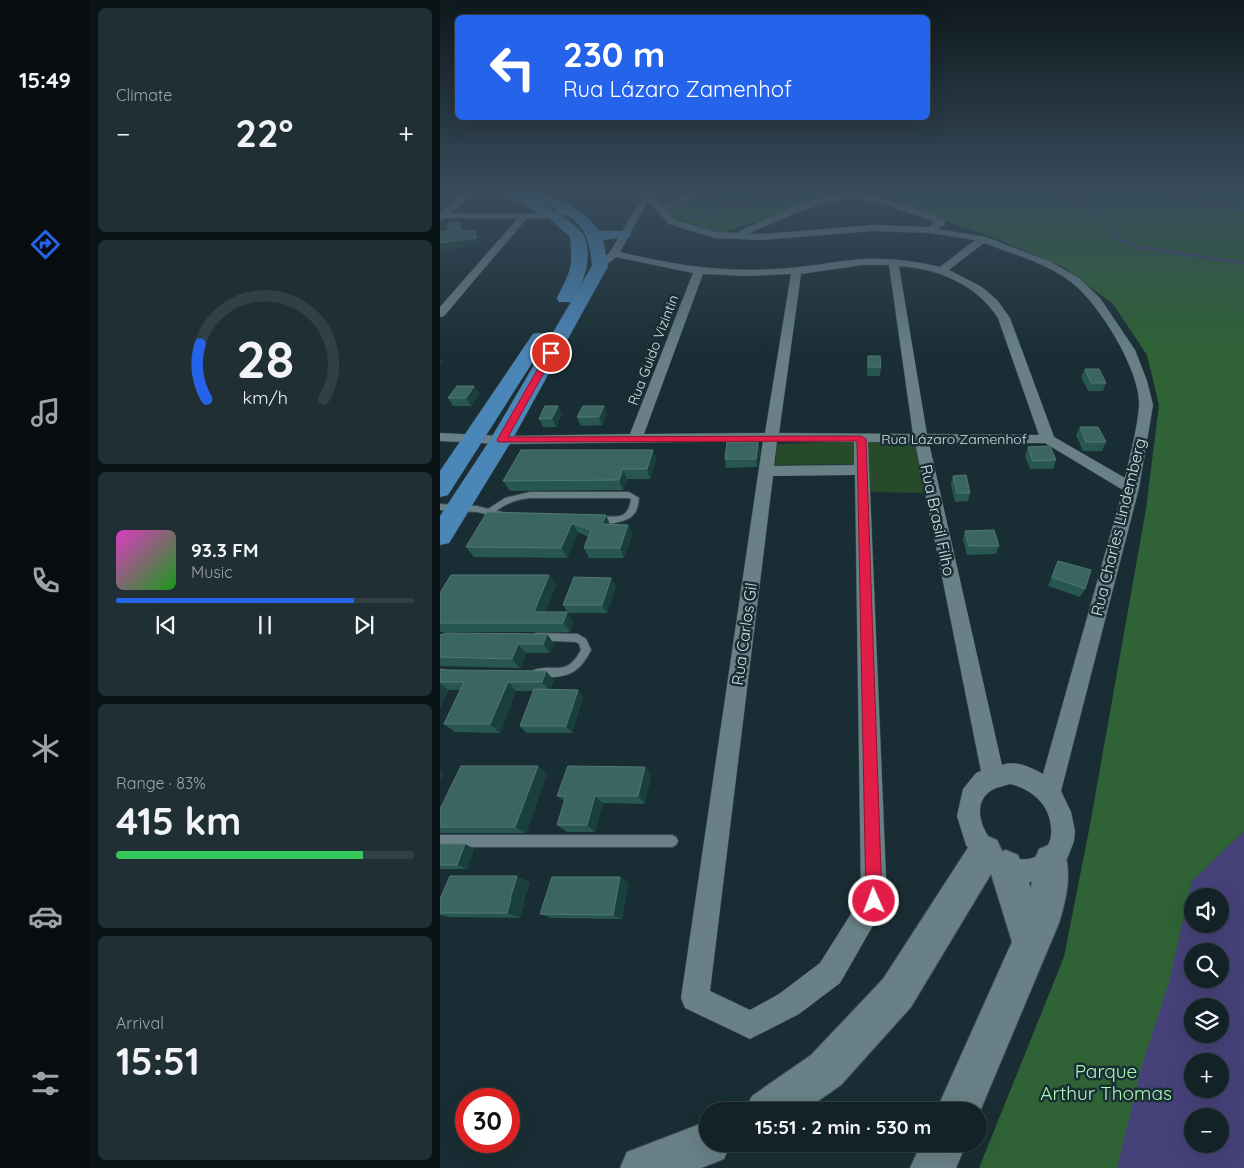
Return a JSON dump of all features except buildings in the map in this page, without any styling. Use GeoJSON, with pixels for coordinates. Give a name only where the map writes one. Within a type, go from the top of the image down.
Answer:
{"type":"FeatureCollection","features":[{"type":"Feature","properties":{"kind":"main road"},"geometry":{"type":"LineString","coordinates":[[440,490],[475,439],[563,301],[579,270],[578,245]]}},
{"type":"Feature","properties":{"kind":"main road"},"geometry":{"type":"LineString","coordinates":[[440,536],[449,507],[501,440],[607,260],[599,245]]}},
{"type":"Feature","properties":{"kind":"street"},"geometry":{"type":"LineString","coordinates":[[440,314],[500,245]]}},
{"type":"Feature","properties":{"kind":"street"},"geometry":{"type":"LineString","coordinates":[[617,245],[607,260],[698,271],[796,271],[864,262],[894,263],[941,271],[966,281],[986,293],[997,304],[1004,318],[1048,439],[1131,488]]}},
{"type":"Feature","properties":{"kind":"street"},"geometry":{"type":"LineString","coordinates":[[941,271],[976,245]]}},
{"type":"Feature","properties":{"kind":"street","name":"Rua Charles Lindemberg"},"geometry":{"type":"LineString","coordinates":[[997,245],[1048,264],[1075,280],[1096,300],[1129,350],[1141,381],[1146,405],[1131,488],[1049,793]]}},
{"type":"Feature","properties":{"kind":"street","name":"Rua Brasil Filho"},"geometry":{"type":"LineString","coordinates":[[894,263],[921,439],[993,775]]}},
{"type":"Feature","properties":{"kind":"street","name":"Rua Guido Vizintin"},"geometry":{"type":"LineString","coordinates":[[636,439],[698,271]]}},
{"type":"Feature","properties":{"kind":"street","name":"Rua Carlos Gil"},"geometry":{"type":"LineString","coordinates":[[796,271],[766,471],[696,998],[750,1025],[789,1004],[830,973],[874,901],[862,470]]}},
{"type":"Feature","properties":{"kind":"street","name":"Rua Lázaro Zamenhof"},"geometry":{"type":"LineString","coordinates":[[440,437],[501,440],[771,438],[1048,439]]}},
{"type":"Feature","properties":{"kind":"street"},"geometry":{"type":"LineString","coordinates":[[766,471],[862,470],[861,439]]}},
{"type":"Feature","properties":{"kind":"street"},"geometry":{"type":"LineString","coordinates":[[1010,773],[1022,775],[1049,793],[1057,806],[1062,821],[1063,836],[1060,850],[1051,861],[1040,869],[1025,872],[995,860],[979,846],[971,832],[968,817],[969,803],[974,790],[982,781],[993,775],[1010,773]]}},
{"type":"Feature","properties":{"kind":"street"},"geometry":{"type":"LineString","coordinates":[[995,860],[1022,911],[1031,944]]}},
{"type":"Feature","properties":{"kind":"street"},"geometry":{"type":"LineString","coordinates":[[780,1102],[826,1070],[897,993],[995,860]]}},
{"type":"Feature","properties":{"kind":"street"},"geometry":{"type":"LineString","coordinates":[[962,1102],[1042,923],[1048,898],[1051,861]]}},
{"type":"Feature","properties":{"kind":"street"},"geometry":{"type":"LineString","coordinates":[[643,1168],[699,1147]]}},
{"type":"Feature","properties":{"kind":"street"},"geometry":{"type":"LineString","coordinates":[[933,1168],[940,1152]]}},
{"type":"Feature","properties":{"kind":"lane"},"geometry":{"type":"LineString","coordinates":[[489,512],[499,503],[514,497],[629,495],[635,498],[635,508],[629,516],[623,519],[586,520]]}},
{"type":"Feature","properties":{"kind":"lane"},"geometry":{"type":"LineString","coordinates":[[449,507],[489,512],[509,518]]}},
{"type":"Feature","properties":{"kind":"lane"},"geometry":{"type":"LineString","coordinates":[[522,673],[558,674],[569,671],[580,663],[586,650],[583,642],[578,638],[531,638]]}},
{"type":"Feature","properties":{"kind":"lane"},"geometry":{"type":"LineString","coordinates":[[440,841],[672,841]]}},
{"type":"Feature","properties":{"kind":"green space","name":"Parque Arthur Thomas"},"geometry":{"type":"Polygon","coordinates":[[[1010,245],[1244,245],[1244,1168],[979,1168],[1064,957],[1090,825],[1146,509],[1159,405],[1147,355],[1113,304],[1065,268],[1010,245]]]}},
{"type":"Feature","properties":{"kind":"green space"},"geometry":{"type":"Polygon","coordinates":[[[857,441],[856,464],[775,465],[777,444],[857,441]]]}},
{"type":"Feature","properties":{"kind":"green space"},"geometry":{"type":"Polygon","coordinates":[[[865,442],[919,442],[926,493],[867,492],[865,442]]]}},
{"type":"Feature","properties":{"kind":"shaded area"},"geometry":{"type":"Polygon","coordinates":[[[1244,831],[1244,1168],[1117,1168],[1142,1065],[1169,982],[1184,916],[1184,933],[1229,933],[1229,888],[1190,888],[1192,881],[1244,831]]]}},
{"type":"Feature","properties":{"kind":"waterway"},"geometry":{"type":"LineString","coordinates":[[1132,245],[1137,247],[1244,263]]}},
{"type":"Feature","properties":{"kind":"route"},"geometry":{"type":"LineString","coordinates":[[551,353],[501,440],[861,439],[874,901]]}}]}
